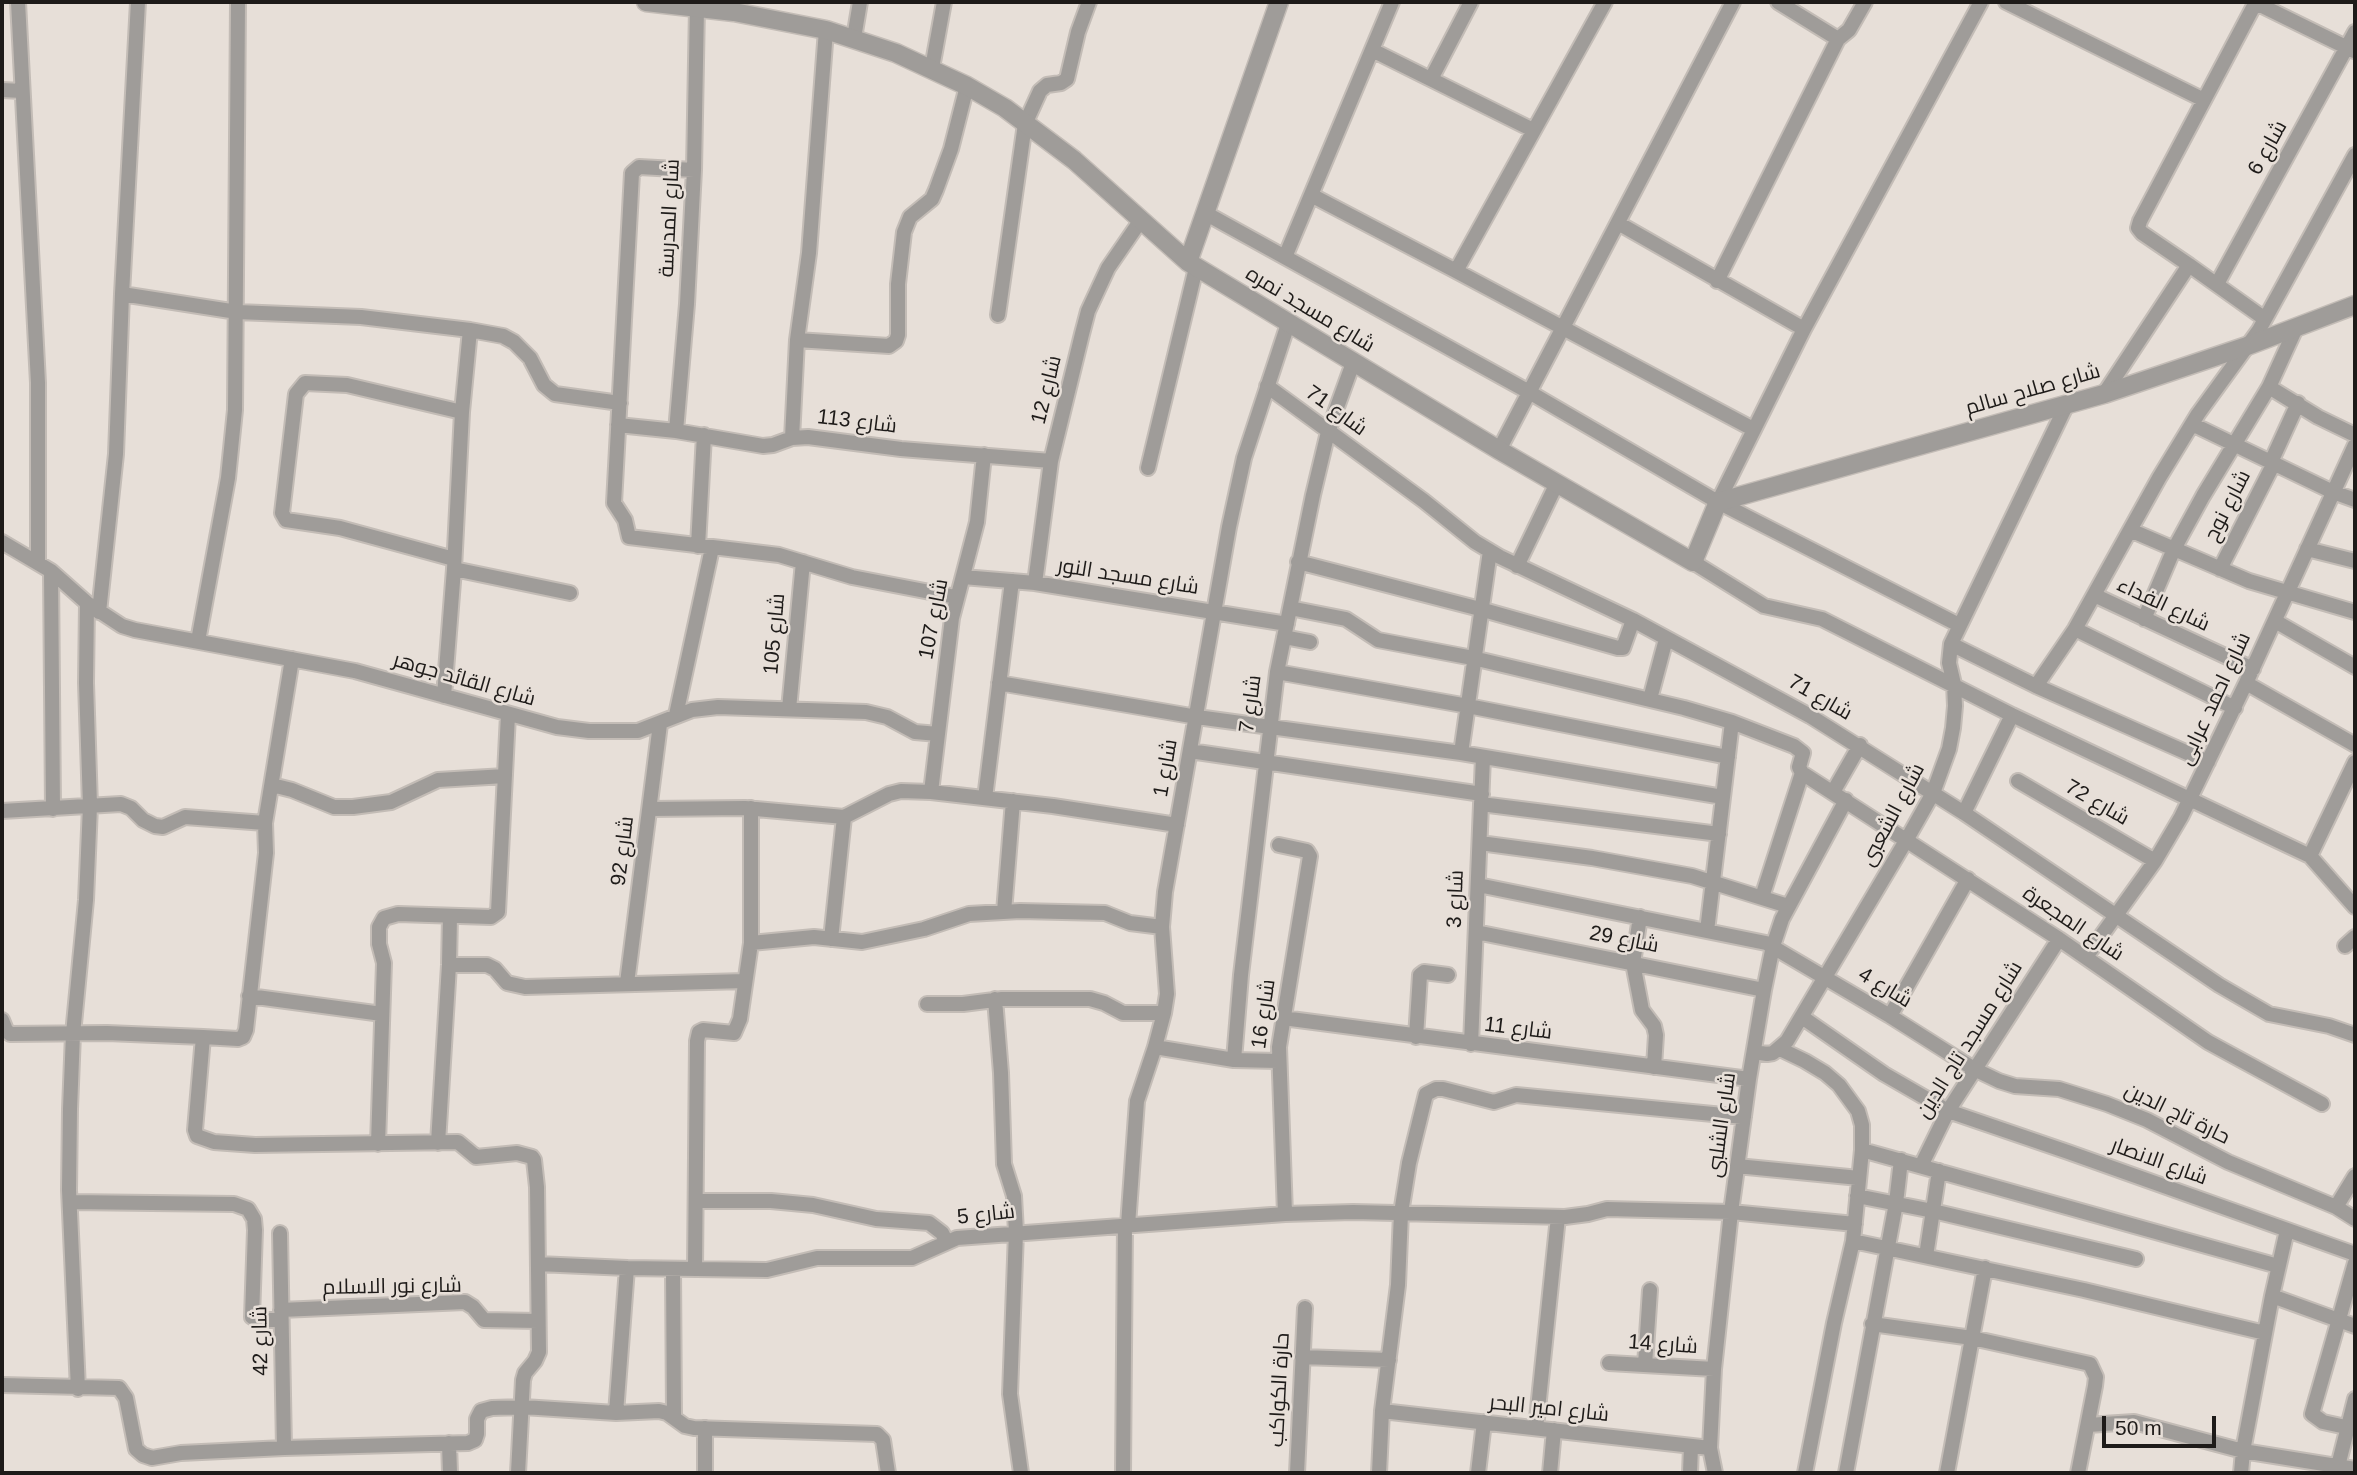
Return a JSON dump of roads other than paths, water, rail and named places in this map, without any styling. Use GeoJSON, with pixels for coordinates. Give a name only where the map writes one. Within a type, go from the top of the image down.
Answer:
{"type":"FeatureCollection","features":[{"type":"Feature","properties":{"kind":"street"},"geometry":{"type":"LineString","coordinates":[[18,2],[38,383],[37,563]]}},
{"type":"Feature","properties":{"kind":"street"},"geometry":{"type":"LineString","coordinates":[[99,612],[116,454],[121,294],[138,2]]}},
{"type":"Feature","properties":{"kind":"street"},"geometry":{"type":"LineString","coordinates":[[198,640],[228,478],[235,410],[238,2]]}},
{"type":"Feature","properties":{"kind":"street","name":"شارع مسجد نمره"},"geometry":{"type":"LineString","coordinates":[[646,2],[735,7],[854,38],[932,68],[1005,108],[1074,160],[1192,265],[1763,606],[1822,619],[2012,715],[2309,856]]}},
{"type":"Feature","properties":{"kind":"street"},"geometry":{"type":"LineString","coordinates":[[854,38],[860,2]]}},
{"type":"Feature","properties":{"kind":"street"},"geometry":{"type":"LineString","coordinates":[[932,68],[944,2]]}},
{"type":"Feature","properties":{"kind":"street"},"geometry":{"type":"LineString","coordinates":[[998,315],[1026,124],[1040,91],[1047,85],[1061,83],[1067,79],[1089,2]]}},
{"type":"Feature","properties":{"kind":"street"},"geometry":{"type":"LineString","coordinates":[[1148,468],[1205,213],[1279,2]]}},
{"type":"Feature","properties":{"kind":"street"},"geometry":{"type":"LineString","coordinates":[[1285,257],[1392,2]]}},
{"type":"Feature","properties":{"kind":"street"},"geometry":{"type":"LineString","coordinates":[[1431,79],[1471,2]]}},
{"type":"Feature","properties":{"kind":"street"},"geometry":{"type":"LineString","coordinates":[[1457,271],[1605,2]]}},
{"type":"Feature","properties":{"kind":"street"},"geometry":{"type":"LineString","coordinates":[[1499,450],[1733,2]]}},
{"type":"Feature","properties":{"kind":"street"},"geometry":{"type":"LineString","coordinates":[[1778,2],[1838,39]]}},
{"type":"Feature","properties":{"kind":"street"},"geometry":{"type":"LineString","coordinates":[[1717,281],[1838,39],[1849,30],[1866,2]]}},
{"type":"Feature","properties":{"kind":"street"},"geometry":{"type":"LineString","coordinates":[[1693,562],[1717,502],[1804,329],[1981,2]]}},
{"type":"Feature","properties":{"kind":"street"},"geometry":{"type":"LineString","coordinates":[[2006,2],[2204,100]]}},
{"type":"Feature","properties":{"kind":"street"},"geometry":{"type":"LineString","coordinates":[[2265,319],[2148,238],[2138,228],[2255,2],[2351,49]]}},
{"type":"Feature","properties":{"kind":"street","name":"شارع المدرسة"},"geometry":{"type":"LineString","coordinates":[[676,431],[687,304],[700,5]]}},
{"type":"Feature","properties":{"kind":"street"},"geometry":{"type":"LineString","coordinates":[[792,438],[797,340],[808,253],[826,30]]}},
{"type":"Feature","properties":{"kind":"street","name":"شارع 6"},"geometry":{"type":"LineString","coordinates":[[2217,285],[2351,49],[2355,32]]}},
{"type":"Feature","properties":{"kind":"street"},"geometry":{"type":"LineString","coordinates":[[1372,50],[1533,130]]}},
{"type":"Feature","properties":{"kind":"street"},"geometry":{"type":"LineString","coordinates":[[797,340],[889,346],[896,341],[898,284],[904,232],[911,217],[932,200],[951,149],[967,86]]}},
{"type":"Feature","properties":{"kind":"street"},"geometry":{"type":"LineString","coordinates":[[2,89],[22,91]]}},
{"type":"Feature","properties":{"kind":"street"},"geometry":{"type":"LineString","coordinates":[[2036,686],[2094,596],[2192,424],[2265,319],[2355,155]]}},
{"type":"Feature","properties":{"kind":"street"},"geometry":{"type":"LineString","coordinates":[[694,170],[639,167],[632,173],[614,503],[625,520],[627,533],[635,538],[756,551],[803,562],[852,578],[956,597]]}},
{"type":"Feature","properties":{"kind":"street"},"geometry":{"type":"LineString","coordinates":[[1311,195],[1753,429]]}},
{"type":"Feature","properties":{"kind":"street"},"geometry":{"type":"LineString","coordinates":[[1205,213],[1529,392],[1717,502],[1959,625]]}},
{"type":"Feature","properties":{"kind":"street","name":"شارع 12"},"geometry":{"type":"LineString","coordinates":[[1035,583],[1051,461],[1088,311],[1108,268],[1141,220]]}},
{"type":"Feature","properties":{"kind":"street"},"geometry":{"type":"LineString","coordinates":[[1618,223],[1804,329]]}},
{"type":"Feature","properties":{"kind":"street"},"geometry":{"type":"LineString","coordinates":[[2104,394],[2189,265]]}},
{"type":"Feature","properties":{"kind":"street"},"geometry":{"type":"LineString","coordinates":[[121,294],[237,312],[361,317],[503,336],[514,342],[533,361],[544,385],[555,394],[620,403]]}},
{"type":"Feature","properties":{"kind":"street","name":"شارع صلاح سالم"},"geometry":{"type":"LineString","coordinates":[[1717,502],[2066,406],[2247,346],[2355,305]]}},
{"type":"Feature","properties":{"kind":"street","name":"شارع 1"},"geometry":{"type":"LineString","coordinates":[[1123,1473],[1127,1225],[1137,1101],[1164,1013],[1167,970],[1162,927],[1165,892],[1244,458],[1288,324]]}},
{"type":"Feature","properties":{"kind":"street"},"geometry":{"type":"LineString","coordinates":[[2144,619],[2174,549],[2269,387],[2296,328]]}},
{"type":"Feature","properties":{"kind":"street"},"geometry":{"type":"LineString","coordinates":[[444,696],[462,412],[471,330]]}},
{"type":"Feature","properties":{"kind":"street","name":"شارع 7"},"geometry":{"type":"LineString","coordinates":[[1234,1060],[1268,727],[1277,672],[1298,562],[1328,432],[1353,363]]}},
{"type":"Feature","properties":{"kind":"street"},"geometry":{"type":"LineString","coordinates":[[462,412],[347,386],[305,383],[296,394],[282,513],[286,520],[340,528],[454,564],[570,593]]}},
{"type":"Feature","properties":{"kind":"street","name":"شارع 71"},"geometry":{"type":"LineString","coordinates":[[1267,386],[1490,551],[1633,621],[1788,703],[1964,813],[2220,985],[2269,1014],[2329,1026],[2355,1035]]}},
{"type":"Feature","properties":{"kind":"street"},"geometry":{"type":"LineString","coordinates":[[2269,387],[2318,417],[2355,435]]}},
{"type":"Feature","properties":{"kind":"street","name":"شارع نوح"},"geometry":{"type":"LineString","coordinates":[[2220,569],[2298,403]]}},
{"type":"Feature","properties":{"kind":"street","name":"شارع الشعبى"},"geometry":{"type":"LineString","coordinates":[[1780,1049],[1826,977],[1933,793],[1949,749],[1953,728],[1954,684],[1949,663],[1951,644],[2066,406]]}},
{"type":"Feature","properties":{"kind":"street"},"geometry":{"type":"LineString","coordinates":[[2192,424],[2355,500]]}},
{"type":"Feature","properties":{"kind":"street","name":"شارع 113"},"geometry":{"type":"LineString","coordinates":[[618,425],[704,435],[763,446],[792,438],[808,437],[901,449],[1051,461]]}},
{"type":"Feature","properties":{"kind":"street"},"geometry":{"type":"LineString","coordinates":[[676,715],[705,547],[704,435]]}},
{"type":"Feature","properties":{"kind":"street","name":"شارع احمد عرابى"},"geometry":{"type":"LineString","coordinates":[[2086,957],[2155,861],[2190,800],[2355,445]]}},
{"type":"Feature","properties":{"kind":"street","name":"شارع 107"},"geometry":{"type":"LineString","coordinates":[[931,792],[949,636],[956,597],[977,522],[984,455]]}},
{"type":"Feature","properties":{"kind":"street"},"geometry":{"type":"LineString","coordinates":[[1517,566],[1557,483]]}},
{"type":"Feature","properties":{"kind":"street"},"geometry":{"type":"LineString","coordinates":[[2130,530],[2249,581],[2355,612]]}},
{"type":"Feature","properties":{"kind":"street","name":"شارع القائد جوهر"},"geometry":{"type":"LineString","coordinates":[[2,542],[51,571],[87,603],[122,626],[355,671],[557,727],[589,731],[638,731],[704,707],[866,712],[887,717],[909,730],[938,734]]}},
{"type":"Feature","properties":{"kind":"street"},"geometry":{"type":"LineString","coordinates":[[2307,548],[2355,561]]}},
{"type":"Feature","properties":{"kind":"street"},"geometry":{"type":"LineString","coordinates":[[1461,753],[1490,551]]}},
{"type":"Feature","properties":{"kind":"street","name":"شارع 105"},"geometry":{"type":"LineString","coordinates":[[789,709],[803,562]]}},
{"type":"Feature","properties":{"kind":"street"},"geometry":{"type":"LineString","coordinates":[[1298,562],[1621,649],[1633,621]]}},
{"type":"Feature","properties":{"kind":"street"},"geometry":{"type":"LineString","coordinates":[[51,571],[53,809]]}},
{"type":"Feature","properties":{"kind":"street","name":"شارع مسجد النور"},"geometry":{"type":"LineString","coordinates":[[963,577],[1035,583],[1215,612],[1285,630],[1310,642]]}},
{"type":"Feature","properties":{"kind":"street"},"geometry":{"type":"LineString","coordinates":[[985,797],[1012,581]]}},
{"type":"Feature","properties":{"kind":"street","name":"شارع الفداء"},"geometry":{"type":"LineString","coordinates":[[2094,596],[2253,669]]}},
{"type":"Feature","properties":{"kind":"street"},"geometry":{"type":"LineString","coordinates":[[78,1389],[69,1109],[86,900],[90,806],[86,683],[87,603]]}},
{"type":"Feature","properties":{"kind":"street"},"geometry":{"type":"LineString","coordinates":[[1290,608],[1346,619],[1378,640],[1474,658],[1650,699],[1732,722],[1799,749],[1803,753],[1799,766],[1802,773],[1762,897]]}},
{"type":"Feature","properties":{"kind":"street"},"geometry":{"type":"LineString","coordinates":[[2275,621],[2355,667]]}},
{"type":"Feature","properties":{"kind":"street"},"geometry":{"type":"LineString","coordinates":[[2074,629],[2235,708]]}},
{"type":"Feature","properties":{"kind":"street"},"geometry":{"type":"LineString","coordinates":[[1650,699],[1666,639]]}},
{"type":"Feature","properties":{"kind":"street"},"geometry":{"type":"LineString","coordinates":[[1951,644],[2036,686],[2208,762]]}},
{"type":"Feature","properties":{"kind":"street"},"geometry":{"type":"LineString","coordinates":[[2,1020],[10,1034],[233,1039],[243,1037],[246,1030],[266,853],[265,823],[292,659]]}},
{"type":"Feature","properties":{"kind":"street"},"geometry":{"type":"LineString","coordinates":[[1277,672],[1728,757]]}},
{"type":"Feature","properties":{"kind":"street"},"geometry":{"type":"LineString","coordinates":[[999,683],[1197,717],[1461,753],[1723,796]]}},
{"type":"Feature","properties":{"kind":"street"},"geometry":{"type":"LineString","coordinates":[[2246,684],[2355,745]]}},
{"type":"Feature","properties":{"kind":"street"},"geometry":{"type":"LineString","coordinates":[[378,1144],[384,963],[378,932],[382,920],[389,915],[491,917],[498,912],[508,715]]}},
{"type":"Feature","properties":{"kind":"street"},"geometry":{"type":"LineString","coordinates":[[1964,813],[2012,715]]}},
{"type":"Feature","properties":{"kind":"street"},"geometry":{"type":"LineString","coordinates":[[1707,931],[1732,722]]}},
{"type":"Feature","properties":{"kind":"street","name":"شارع 92"},"geometry":{"type":"LineString","coordinates":[[627,983],[660,724]]}},
{"type":"Feature","properties":{"kind":"street"},"geometry":{"type":"LineString","coordinates":[[1833,792],[1860,746]]}},
{"type":"Feature","properties":{"kind":"street"},"geometry":{"type":"LineString","coordinates":[[1190,751],[1482,799],[1719,834]]}},
{"type":"Feature","properties":{"kind":"street","name":"شارع 3"},"geometry":{"type":"LineString","coordinates":[[1471,1044],[1483,757]]}},
{"type":"Feature","properties":{"kind":"street"},"geometry":{"type":"LineString","coordinates":[[2355,762],[2309,856],[2355,907]]}},
{"type":"Feature","properties":{"kind":"street","name":"شارع المجعرة"},"geometry":{"type":"LineString","coordinates":[[1802,773],[2059,939],[2208,1042],[2322,1104]]}},
{"type":"Feature","properties":{"kind":"street"},"geometry":{"type":"LineString","coordinates":[[272,785],[326,804],[353,807],[391,802],[438,780],[505,776]]}},
{"type":"Feature","properties":{"kind":"street","name":"شارع 72"},"geometry":{"type":"LineString","coordinates":[[2018,781],[2155,861]]}},
{"type":"Feature","properties":{"kind":"street"},"geometry":{"type":"LineString","coordinates":[[650,809],[751,808],[844,817],[889,794],[901,791],[985,797],[1177,825]]}},
{"type":"Feature","properties":{"kind":"street","name":"شارع الشلبى"},"geometry":{"type":"LineString","coordinates":[[1715,1473],[1710,1448],[1714,1369],[1737,1166],[1764,990],[1773,946],[1788,906],[1846,800]]}},
{"type":"Feature","properties":{"kind":"street"},"geometry":{"type":"LineString","coordinates":[[1004,912],[1013,802]]}},
{"type":"Feature","properties":{"kind":"street"},"geometry":{"type":"LineString","coordinates":[[2,811],[121,804],[131,808],[149,824],[163,827],[186,817],[265,823]]}},
{"type":"Feature","properties":{"kind":"street"},"geometry":{"type":"LineString","coordinates":[[695,1269],[698,1034],[703,1030],[732,1033],[736,1031],[740,1019],[751,943],[751,808]]}},
{"type":"Feature","properties":{"kind":"street"},"geometry":{"type":"LineString","coordinates":[[831,939],[844,817]]}},
{"type":"Feature","properties":{"kind":"street"},"geometry":{"type":"LineString","coordinates":[[1480,843],[1603,860],[1713,882],[1788,906]]}},
{"type":"Feature","properties":{"kind":"street","name":"شارع 16"},"geometry":{"type":"LineString","coordinates":[[1279,845],[1307,851],[1310,856],[1278,1061],[1285,1213]]}},
{"type":"Feature","properties":{"kind":"street"},"geometry":{"type":"LineString","coordinates":[[1890,1016],[1968,879]]}},
{"type":"Feature","properties":{"kind":"street","name":"شارع 4"},"geometry":{"type":"LineString","coordinates":[[1478,885],[1773,946],[1974,1069]]}},
{"type":"Feature","properties":{"kind":"street"},"geometry":{"type":"LineString","coordinates":[[751,943],[814,937],[862,942],[924,929],[969,914],[1004,912],[1105,913],[1129,923],[1162,927]]}},
{"type":"Feature","properties":{"kind":"street"},"geometry":{"type":"LineString","coordinates":[[438,1143],[450,916]]}},
{"type":"Feature","properties":{"kind":"street"},"geometry":{"type":"LineString","coordinates":[[1640,918],[1633,963],[1642,1010],[1654,1026],[1656,1035],[1654,1067]]}},
{"type":"Feature","properties":{"kind":"street","name":"شارع 29"},"geometry":{"type":"LineString","coordinates":[[1476,932],[1764,990]]}},
{"type":"Feature","properties":{"kind":"street","name":"شارع مسجد تاج الدين"},"geometry":{"type":"LineString","coordinates":[[1921,1166],[1948,1111],[2059,939]]}},
{"type":"Feature","properties":{"kind":"street"},"geometry":{"type":"LineString","coordinates":[[449,965],[487,965],[495,969],[506,984],[525,987],[745,981]]}},
{"type":"Feature","properties":{"kind":"street"},"geometry":{"type":"LineString","coordinates":[[1416,1037],[1420,975],[1424,972],[1448,975]]}},
{"type":"Feature","properties":{"kind":"street"},"geometry":{"type":"LineString","coordinates":[[249,996],[382,1014]]}},
{"type":"Feature","properties":{"kind":"street"},"geometry":{"type":"LineString","coordinates":[[927,1004],[963,1004],[995,999],[1090,999],[1122,1013],[1164,1013]]}},
{"type":"Feature","properties":{"kind":"street"},"geometry":{"type":"LineString","coordinates":[[995,999],[1004,1164],[1014,1196],[1016,1232],[1010,1394],[1021,1473]]}},
{"type":"Feature","properties":{"kind":"street","name":"شارع الانصار"},"geometry":{"type":"LineString","coordinates":[[1802,1017],[1884,1074],[1948,1111],[2355,1254]]}},
{"type":"Feature","properties":{"kind":"street","name":"شارع 11"},"geometry":{"type":"LineString","coordinates":[[1283,1018],[1749,1079]]}},
{"type":"Feature","properties":{"kind":"street"},"geometry":{"type":"LineString","coordinates":[[203,1037],[195,1130],[197,1136],[214,1142],[255,1145],[458,1142],[477,1157],[517,1153],[532,1157],[537,1187],[539,1352],[525,1373],[518,1473]]}},
{"type":"Feature","properties":{"kind":"street"},"geometry":{"type":"LineString","coordinates":[[1155,1047],[1234,1060],[1278,1061]]}},
{"type":"Feature","properties":{"kind":"street"},"geometry":{"type":"LineString","coordinates":[[1754,1052],[1767,1054],[1780,1049],[1825,1073],[1849,1097],[1858,1111],[1862,1125],[1853,1241],[1805,1473]]}},
{"type":"Feature","properties":{"kind":"street","name":"حارة تاج الدين"},"geometry":{"type":"LineString","coordinates":[[1974,1069],[1999,1082],[2015,1086],[2059,1089],[2107,1104],[2147,1120],[2228,1162],[2336,1207],[2355,1219]]}},
{"type":"Feature","properties":{"kind":"street"},"geometry":{"type":"LineString","coordinates":[[1379,1473],[1382,1411],[1398,1285],[1401,1213],[1426,1094],[1436,1089],[1453,1090],[1493,1102],[1516,1095],[1744,1117]]}},
{"type":"Feature","properties":{"kind":"street"},"geometry":{"type":"LineString","coordinates":[[1862,1150],[2278,1266]]}},
{"type":"Feature","properties":{"kind":"street"},"geometry":{"type":"LineString","coordinates":[[1846,1473],[1896,1203],[1901,1160]]}},
{"type":"Feature","properties":{"kind":"street"},"geometry":{"type":"LineString","coordinates":[[1737,1166],[1859,1178]]}},
{"type":"Feature","properties":{"kind":"street"},"geometry":{"type":"LineString","coordinates":[[1926,1256],[1939,1171]]}},
{"type":"Feature","properties":{"kind":"street"},"geometry":{"type":"LineString","coordinates":[[2336,1207],[2355,1176]]}},
{"type":"Feature","properties":{"kind":"street"},"geometry":{"type":"LineString","coordinates":[[1857,1196],[1933,1210],[2136,1259]]}},
{"type":"Feature","properties":{"kind":"street"},"geometry":{"type":"LineString","coordinates":[[696,1201],[771,1201],[813,1205],[876,1219],[929,1223],[943,1233],[946,1241]]}},
{"type":"Feature","properties":{"kind":"street","name":"شارع نور الاسلام"},"geometry":{"type":"LineString","coordinates":[[70,1202],[234,1204],[248,1209],[254,1219],[255,1230],[252,1317],[260,1321],[281,1315],[466,1303],[484,1320],[538,1321]]}},
{"type":"Feature","properties":{"kind":"street","name":"شارع 5"},"geometry":{"type":"LineString","coordinates":[[538,1264],[767,1270],[817,1258],[903,1260],[957,1238],[1285,1213],[1558,1217],[1608,1209],[1731,1212],[1855,1224]]}},
{"type":"Feature","properties":{"kind":"street"},"geometry":{"type":"LineString","coordinates":[[1536,1428],[1558,1217]]}},
{"type":"Feature","properties":{"kind":"street"},"geometry":{"type":"LineString","coordinates":[[2241,1473],[2272,1296],[2287,1230]]}},
{"type":"Feature","properties":{"kind":"street","name":"شارع 42"},"geometry":{"type":"LineString","coordinates":[[279,1233],[284,1448]]}},
{"type":"Feature","properties":{"kind":"street"},"geometry":{"type":"LineString","coordinates":[[1853,1241],[1985,1268],[2265,1333]]}},
{"type":"Feature","properties":{"kind":"street"},"geometry":{"type":"LineString","coordinates":[[616,1413],[627,1268]]}},
{"type":"Feature","properties":{"kind":"street"},"geometry":{"type":"LineString","coordinates":[[1947,1473],[1985,1268]]}},
{"type":"Feature","properties":{"kind":"street"},"geometry":{"type":"LineString","coordinates":[[673,1269],[674,1416]]}},
{"type":"Feature","properties":{"kind":"street"},"geometry":{"type":"LineString","coordinates":[[2351,1429],[2323,1423],[2312,1414],[2354,1270]]}},
{"type":"Feature","properties":{"kind":"street"},"geometry":{"type":"LineString","coordinates":[[1645,1365],[1650,1290]]}},
{"type":"Feature","properties":{"kind":"street"},"geometry":{"type":"LineString","coordinates":[[2272,1296],[2355,1326]]}},
{"type":"Feature","properties":{"kind":"street","name":"حارة الكواكب"},"geometry":{"type":"LineString","coordinates":[[1297,1473],[1305,1308]]}},
{"type":"Feature","properties":{"kind":"street"},"geometry":{"type":"LineString","coordinates":[[1872,1324],[1972,1338],[2091,1364],[2096,1377],[2078,1473]]}},
{"type":"Feature","properties":{"kind":"street"},"geometry":{"type":"LineString","coordinates":[[1302,1357],[1389,1360]]}},
{"type":"Feature","properties":{"kind":"street","name":"شارع 14"},"geometry":{"type":"LineString","coordinates":[[1609,1363],[1714,1369]]}},
{"type":"Feature","properties":{"kind":"street"},"geometry":{"type":"LineString","coordinates":[[2,1385],[78,1389],[112,1387],[124,1393],[136,1449],[152,1458],[181,1453],[284,1448],[468,1443],[475,1440],[477,1419],[481,1411],[523,1407],[616,1413],[659,1411],[674,1416],[685,1426],[705,1428],[877,1434],[883,1440],[888,1473]]}},
{"type":"Feature","properties":{"kind":"street"},"geometry":{"type":"LineString","coordinates":[[2330,1468],[2351,1429],[2355,1399]]}},
{"type":"Feature","properties":{"kind":"street","name":"شارع امير البحر"},"geometry":{"type":"LineString","coordinates":[[1382,1411],[1710,1448]]}},
{"type":"Feature","properties":{"kind":"street"},"geometry":{"type":"LineString","coordinates":[[1478,1473],[1484,1422]]}},
{"type":"Feature","properties":{"kind":"street"},"geometry":{"type":"LineString","coordinates":[[2088,1424],[2134,1422],[2244,1451],[2330,1468],[2355,1469]]}},
{"type":"Feature","properties":{"kind":"street"},"geometry":{"type":"LineString","coordinates":[[705,1428],[705,1473]]}},
{"type":"Feature","properties":{"kind":"street"},"geometry":{"type":"LineString","coordinates":[[1550,1473],[1554,1430]]}},
{"type":"Feature","properties":{"kind":"street"},"geometry":{"type":"LineString","coordinates":[[449,1443],[450,1473]]}},
{"type":"Feature","properties":{"kind":"street"},"geometry":{"type":"LineString","coordinates":[[1690,1473],[1691,1446]]}}]}
